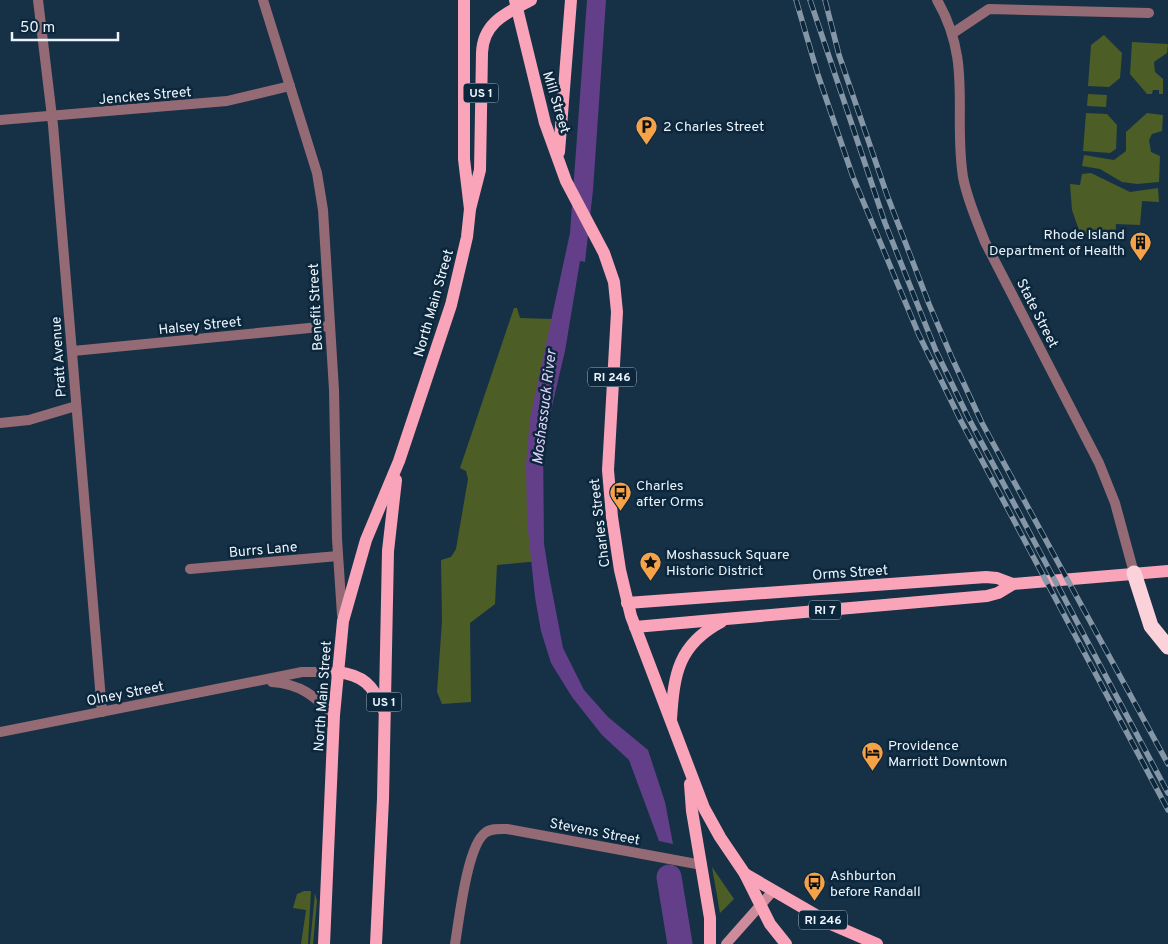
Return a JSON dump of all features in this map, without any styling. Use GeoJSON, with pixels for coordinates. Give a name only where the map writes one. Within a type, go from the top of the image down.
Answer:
{"type":"FeatureCollection","features":[{"type":"Feature","properties":{"kind":"highway"},"geometry":{"type":"LineString","coordinates":[[1134,573],[1151,626],[1168,647]]}},
{"type":"Feature","properties":{"kind":"main road","name":"North Main Street"},"geometry":{"type":"LineString","coordinates":[[464,0],[464,164],[470,209]]}},
{"type":"Feature","properties":{"kind":"main road","name":"North Main Street"},"geometry":{"type":"LineString","coordinates":[[324,944],[334,715],[343,621],[366,540],[399,460],[456,288],[466,246],[470,209],[480,170],[483,43],[493,22],[516,4],[531,0]]}},
{"type":"Feature","properties":{"kind":"main road","name":"RI 246"},"geometry":{"type":"LineString","coordinates":[[559,155],[571,0]]}},
{"type":"Feature","properties":{"kind":"main road","name":"Mill Street"},"geometry":{"type":"LineString","coordinates":[[516,4],[540,106],[571,192],[581,210]]}},
{"type":"Feature","properties":{"kind":"main road","name":"Charles Street"},"geometry":{"type":"LineString","coordinates":[[581,210],[607,260],[616,296],[608,479],[614,531],[627,603],[689,774],[708,818],[746,874],[770,924],[786,944]]}},
{"type":"Feature","properties":{"kind":"main road","name":"North Main Street"},"geometry":{"type":"LineString","coordinates":[[376,944],[388,551],[399,460]]}},
{"type":"Feature","properties":{"kind":"main road","name":"Orms Street"},"geometry":{"type":"LineString","coordinates":[[635,627],[987,596],[998,593],[1013,584],[1168,570]]}},
{"type":"Feature","properties":{"kind":"main road","name":"Orms Street"},"geometry":{"type":"LineString","coordinates":[[627,603],[986,577],[1003,579],[1013,584]]}},
{"type":"Feature","properties":{"kind":"main road"},"geometry":{"type":"LineString","coordinates":[[671,724],[675,680],[688,647],[705,631],[730,618]]}},
{"type":"Feature","properties":{"kind":"main road"},"geometry":{"type":"LineString","coordinates":[[337,672],[351,673],[362,679],[375,693],[384,713]]}},
{"type":"Feature","properties":{"kind":"main road"},"geometry":{"type":"LineString","coordinates":[[689,774],[692,811],[711,923],[710,944]]}},
{"type":"Feature","properties":{"kind":"main road","name":"Charles Street"},"geometry":{"type":"LineString","coordinates":[[746,874],[773,891]]}},
{"type":"Feature","properties":{"kind":"main road","name":"RI 246"},"geometry":{"type":"LineString","coordinates":[[773,891],[832,925],[877,944]]}},
{"type":"Feature","properties":{"kind":"main road"},"geometry":{"type":"LineString","coordinates":[[726,944],[773,891]]}},
{"type":"Feature","properties":{"kind":"street","name":"Pratt Avenue"},"geometry":{"type":"LineString","coordinates":[[38,0],[52,117],[102,712]]}},
{"type":"Feature","properties":{"kind":"street","name":"Benefit Street"},"geometry":{"type":"LineString","coordinates":[[263,0],[317,173],[322,201],[330,326],[338,556],[343,621]]}},
{"type":"Feature","properties":{"kind":"street","name":"State Street"},"geometry":{"type":"LineString","coordinates":[[937,0],[952,32],[959,66],[962,98],[963,177],[971,205],[986,242],[1099,463],[1115,503],[1134,573]]}},
{"type":"Feature","properties":{"kind":"street"},"geometry":{"type":"LineString","coordinates":[[952,32],[989,9],[1149,13]]}},
{"type":"Feature","properties":{"kind":"street","name":"Jenckes Street"},"geometry":{"type":"LineString","coordinates":[[0,120],[227,101],[290,86]]}},
{"type":"Feature","properties":{"kind":"street","name":"Halsey Street"},"geometry":{"type":"LineString","coordinates":[[72,351],[330,326]]}},
{"type":"Feature","properties":{"kind":"street"},"geometry":{"type":"LineString","coordinates":[[0,423],[29,420],[76,406]]}},
{"type":"Feature","properties":{"kind":"street","name":"Burrs Lane"},"geometry":{"type":"LineString","coordinates":[[190,569],[338,556]]}},
{"type":"Feature","properties":{"kind":"street","name":"Olney Street"},"geometry":{"type":"LineString","coordinates":[[0,732],[302,672],[337,672]]}},
{"type":"Feature","properties":{"kind":"street","name":"Olney Street"},"geometry":{"type":"LineString","coordinates":[[256,682],[273,682],[296,686],[314,697],[334,715]]}},
{"type":"Feature","properties":{"kind":"street","name":"Stevens Street"},"geometry":{"type":"LineString","coordinates":[[455,944],[470,864],[476,846],[483,834],[491,830],[507,829],[702,866]]}},
{"type":"Feature","properties":{"kind":"green space"},"geometry":{"type":"Polygon","coordinates":[[[1104,35],[1122,53],[1120,78],[1109,87],[1088,86],[1091,45],[1104,35]]]}},
{"type":"Feature","properties":{"kind":"green space"},"geometry":{"type":"Polygon","coordinates":[[[1132,42],[1168,44],[1167,53],[1154,62],[1155,72],[1163,79],[1163,94],[1159,94],[1159,90],[1153,90],[1152,94],[1147,94],[1130,74],[1132,42]]]}},
{"type":"Feature","properties":{"kind":"green space"},"geometry":{"type":"Polygon","coordinates":[[[1088,94],[1107,95],[1106,107],[1087,106],[1088,94]]]}},
{"type":"Feature","properties":{"kind":"green space"},"geometry":{"type":"Polygon","coordinates":[[[1086,113],[1107,114],[1117,125],[1116,149],[1110,153],[1083,151],[1086,113]]]}},
{"type":"Feature","properties":{"kind":"green space"},"geometry":{"type":"Polygon","coordinates":[[[1147,113],[1163,115],[1162,131],[1152,134],[1149,140],[1151,152],[1160,156],[1159,182],[1137,184],[1122,182],[1100,169],[1082,166],[1084,155],[1114,160],[1126,151],[1126,132],[1147,113]]]}},
{"type":"Feature","properties":{"kind":"green space"},"geometry":{"type":"Polygon","coordinates":[[[1091,173],[1130,192],[1158,188],[1159,202],[1142,201],[1140,225],[1116,224],[1115,240],[1081,236],[1072,210],[1070,184],[1080,185],[1082,174],[1091,173]]]}},
{"type":"Feature","properties":{"kind":"green space"},"geometry":{"type":"Polygon","coordinates":[[[514,308],[517,308],[520,318],[552,319],[542,376],[539,561],[497,565],[495,604],[470,623],[471,702],[442,704],[437,692],[442,621],[441,560],[451,557],[456,549],[468,479],[466,471],[460,468],[514,308]]]}},
{"type":"Feature","properties":{"kind":"green space"},"geometry":{"type":"Polygon","coordinates":[[[712,867],[734,899],[720,913],[712,867]]]}},
{"type":"Feature","properties":{"kind":"green space"},"geometry":{"type":"Polygon","coordinates":[[[311,891],[308,944],[301,944],[306,910],[293,908],[297,894],[311,891]]]}},
{"type":"Feature","properties":{"kind":"green space"},"geometry":{"type":"Polygon","coordinates":[[[315,893],[317,901],[313,944],[310,944],[315,893]]]}},
{"type":"Feature","properties":{"kind":"water"},"geometry":{"type":"Polygon","coordinates":[[[587,0],[606,0],[593,190],[585,262],[580,261],[565,351],[543,444],[544,544],[563,648],[584,690],[608,717],[648,750],[665,802],[673,844],[659,841],[629,760],[602,735],[572,697],[551,663],[541,631],[535,597],[527,520],[526,464],[530,418],[570,233],[587,0]]]}},
{"type":"Feature","properties":{"kind":"waterway","name":"Moshassuck River"},"geometry":{"type":"LineString","coordinates":[[669,877],[680,944]]}},
{"type":"Feature","properties":{"kind":"railway"},"geometry":{"type":"LineString","coordinates":[[796,0],[818,75],[853,177],[919,335],[961,421],[1168,810]]}},
{"type":"Feature","properties":{"kind":"railway"},"geometry":{"type":"LineString","coordinates":[[810,0],[885,223],[936,351],[968,417],[1168,793]]}},
{"type":"Feature","properties":{"kind":"railway"},"geometry":{"type":"LineString","coordinates":[[825,0],[839,55],[887,195],[952,358],[982,423],[1168,764]]}},
{"type":"Feature","properties":{"kind":"place","name":"2 Charles Street"},"geometry":{"type":"Point","coordinates":[647,145]}},
{"type":"Feature","properties":{"kind":"place","name":"Rhode Island Department of Health"},"geometry":{"type":"Point","coordinates":[1141,261]}},
{"type":"Feature","properties":{"kind":"place","name":"Charles after Orms"},"geometry":{"type":"Point","coordinates":[620,512]}},
{"type":"Feature","properties":{"kind":"place","name":"Moshassuck Square Historic District"},"geometry":{"type":"Point","coordinates":[650,581]}},
{"type":"Feature","properties":{"kind":"place","name":"Providence Marriott Downtown"},"geometry":{"type":"Point","coordinates":[872,772]}},
{"type":"Feature","properties":{"kind":"place","name":"Ashburton before Randall"},"geometry":{"type":"Point","coordinates":[814,902]}}]}
